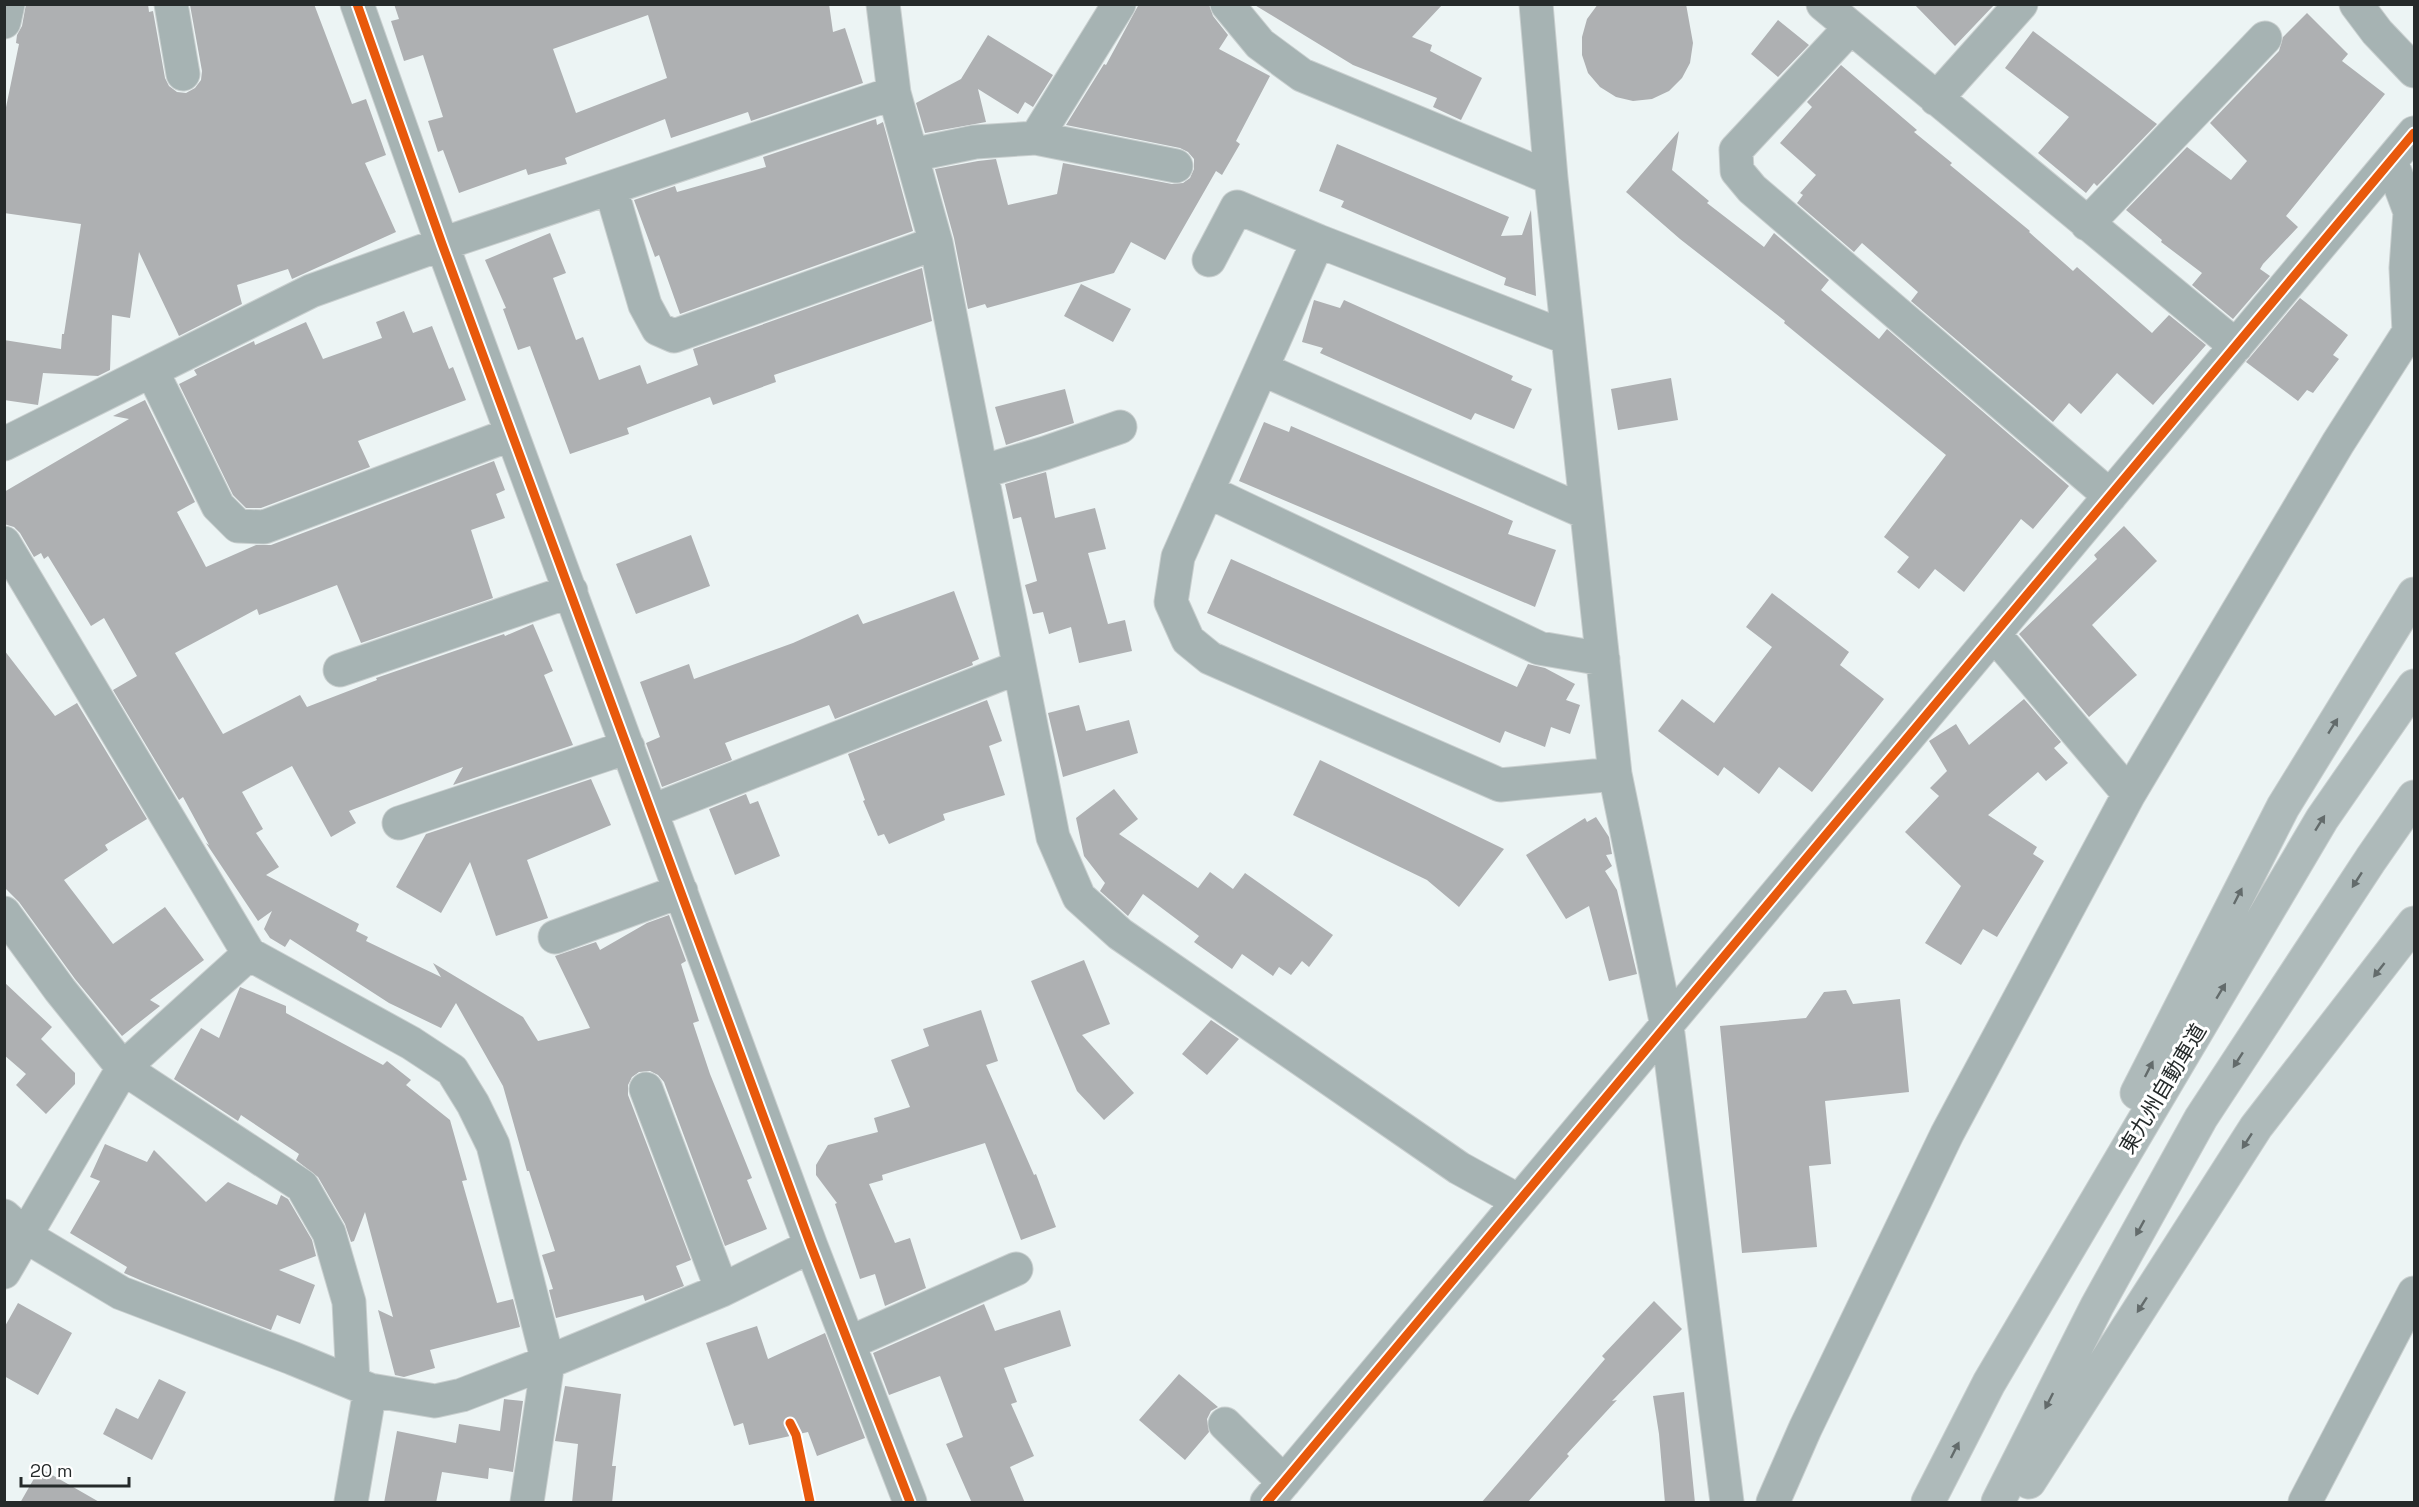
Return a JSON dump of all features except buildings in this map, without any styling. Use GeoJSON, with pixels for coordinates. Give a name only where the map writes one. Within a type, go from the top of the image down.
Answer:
{"type":"FeatureCollection","features":[{"type":"Feature","properties":{"kind":"highway"},"geometry":{"type":"LineString","coordinates":[[1989,1383],[2283,807],[2415,594]]}},
{"type":"Feature","properties":{"kind":"highway","name":"東九州自動車道"},"geometry":{"type":"LineString","coordinates":[[1928,1503],[1989,1383],[2322,819],[2415,686]]}},
{"type":"Feature","properties":{"kind":"highway"},"geometry":{"type":"LineString","coordinates":[[1998,1503],[2097,1306],[2201,1118],[2371,859],[2415,797]]}},
{"type":"Feature","properties":{"kind":"highway"},"geometry":{"type":"LineString","coordinates":[[2016,1503],[2256,1126],[2415,923]]}},
{"type":"Feature","properties":{"kind":"street"},"geometry":{"type":"LineString","coordinates":[[4,22],[8,4]]}},
{"type":"Feature","properties":{"kind":"street"},"geometry":{"type":"LineString","coordinates":[[171,4],[183,74]]}},
{"type":"Feature","properties":{"kind":"street"},"geometry":{"type":"LineString","coordinates":[[357,4],[441,244],[811,1246],[910,1503]]}},
{"type":"Feature","properties":{"kind":"street"},"geometry":{"type":"LineString","coordinates":[[883,4],[894,93],[936,243],[1053,837],[1079,897],[1120,934],[1420,1142],[1459,1168],[1519,1201]]}},
{"type":"Feature","properties":{"kind":"street"},"geometry":{"type":"LineString","coordinates":[[1036,138],[1119,4]]}},
{"type":"Feature","properties":{"kind":"street"},"geometry":{"type":"LineString","coordinates":[[1227,4],[1260,44],[1302,75],[1551,178]]}},
{"type":"Feature","properties":{"kind":"street"},"geometry":{"type":"LineString","coordinates":[[1536,4],[1551,178],[1615,774],[1667,1026],[1728,1503]]}},
{"type":"Feature","properties":{"kind":"street"},"geometry":{"type":"LineString","coordinates":[[1823,4],[2235,346]]}},
{"type":"Feature","properties":{"kind":"street"},"geometry":{"type":"LineString","coordinates":[[1936,99],[2021,4]]}},
{"type":"Feature","properties":{"kind":"street"},"geometry":{"type":"LineString","coordinates":[[2356,4],[2377,32],[2415,71]]}},
{"type":"Feature","properties":{"kind":"street"},"geometry":{"type":"LineString","coordinates":[[1850,28],[1736,150],[1737,171],[1752,189],[2110,496]]}},
{"type":"Feature","properties":{"kind":"street"},"geometry":{"type":"LineString","coordinates":[[2087,224],[2265,38]]}},
{"type":"Feature","properties":{"kind":"street"},"geometry":{"type":"LineString","coordinates":[[4,444],[311,291],[441,244],[894,93]]}},
{"type":"Feature","properties":{"kind":"street"},"geometry":{"type":"LineString","coordinates":[[1225,1424],[1276,1492],[2415,133]]}},
{"type":"Feature","properties":{"kind":"street"},"geometry":{"type":"LineString","coordinates":[[912,155],[975,142],[1036,138],[1176,166]]}},
{"type":"Feature","properties":{"kind":"street"},"geometry":{"type":"LineString","coordinates":[[1773,1503],[1805,1429],[1947,1134],[2129,794],[2338,442],[2409,332],[2406,268],[2410,212],[2391,161]]}},
{"type":"Feature","properties":{"kind":"street"},"geometry":{"type":"LineString","coordinates":[[611,189],[645,305],[658,329],[674,336],[936,243]]}},
{"type":"Feature","properties":{"kind":"street"},"geometry":{"type":"LineString","coordinates":[[1209,260],[1237,207],[1318,241],[1568,338]]}},
{"type":"Feature","properties":{"kind":"street"},"geometry":{"type":"LineString","coordinates":[[1318,241],[1178,557],[1171,603],[1188,640],[1210,658],[1500,785],[1615,774]]}},
{"type":"Feature","properties":{"kind":"street"},"geometry":{"type":"LineString","coordinates":[[1262,369],[1587,513]]}},
{"type":"Feature","properties":{"kind":"street"},"geometry":{"type":"LineString","coordinates":[[152,371],[218,506],[238,526],[264,527],[512,434]]}},
{"type":"Feature","properties":{"kind":"street"},"geometry":{"type":"LineString","coordinates":[[981,472],[1120,427]]}},
{"type":"Feature","properties":{"kind":"street"},"geometry":{"type":"LineString","coordinates":[[1207,491],[1539,648],[1603,659]]}},
{"type":"Feature","properties":{"kind":"street"},"geometry":{"type":"LineString","coordinates":[[4,543],[249,954],[411,1043],[452,1070],[472,1104],[493,1145],[548,1362],[527,1503]]}},
{"type":"Feature","properties":{"kind":"street"},"geometry":{"type":"LineString","coordinates":[[340,670],[571,591]]}},
{"type":"Feature","properties":{"kind":"street"},"geometry":{"type":"LineString","coordinates":[[1994,634],[2129,794]]}},
{"type":"Feature","properties":{"kind":"street"},"geometry":{"type":"LineString","coordinates":[[652,811],[1019,667]]}},
{"type":"Feature","properties":{"kind":"street"},"geometry":{"type":"LineString","coordinates":[[399,823],[628,747]]}},
{"type":"Feature","properties":{"kind":"street"},"geometry":{"type":"LineString","coordinates":[[555,937],[681,891]]}},
{"type":"Feature","properties":{"kind":"street"},"geometry":{"type":"LineString","coordinates":[[4,913],[60,990],[123,1068],[302,1185],[329,1233],[349,1302],[362,1387],[351,1503]]}},
{"type":"Feature","properties":{"kind":"street"},"geometry":{"type":"LineString","coordinates":[[4,1272],[16,1226],[123,1068],[249,954]]}},
{"type":"Feature","properties":{"kind":"street"},"geometry":{"type":"LineString","coordinates":[[646,1089],[722,1290]]}},
{"type":"Feature","properties":{"kind":"street"},"geometry":{"type":"LineString","coordinates":[[16,1226],[120,1293],[362,1387],[435,1401],[462,1395],[548,1362],[722,1290],[811,1246]]}},
{"type":"Feature","properties":{"kind":"street"},"geometry":{"type":"LineString","coordinates":[[849,1343],[1017,1269]]}},
{"type":"Feature","properties":{"kind":"street"},"geometry":{"type":"LineString","coordinates":[[2305,1503],[2415,1293]]}},
{"type":"Feature","properties":{"kind":"cycle path"},"geometry":{"type":"LineString","coordinates":[[357,4],[442,244],[811,1246],[910,1502]]}},
{"type":"Feature","properties":{"kind":"cycle path"},"geometry":{"type":"LineString","coordinates":[[1267,1502],[2414,133]]}},
{"type":"Feature","properties":{"kind":"cycle path"},"geometry":{"type":"LineString","coordinates":[[790,1423],[796,1435],[810,1502]]}}]}
